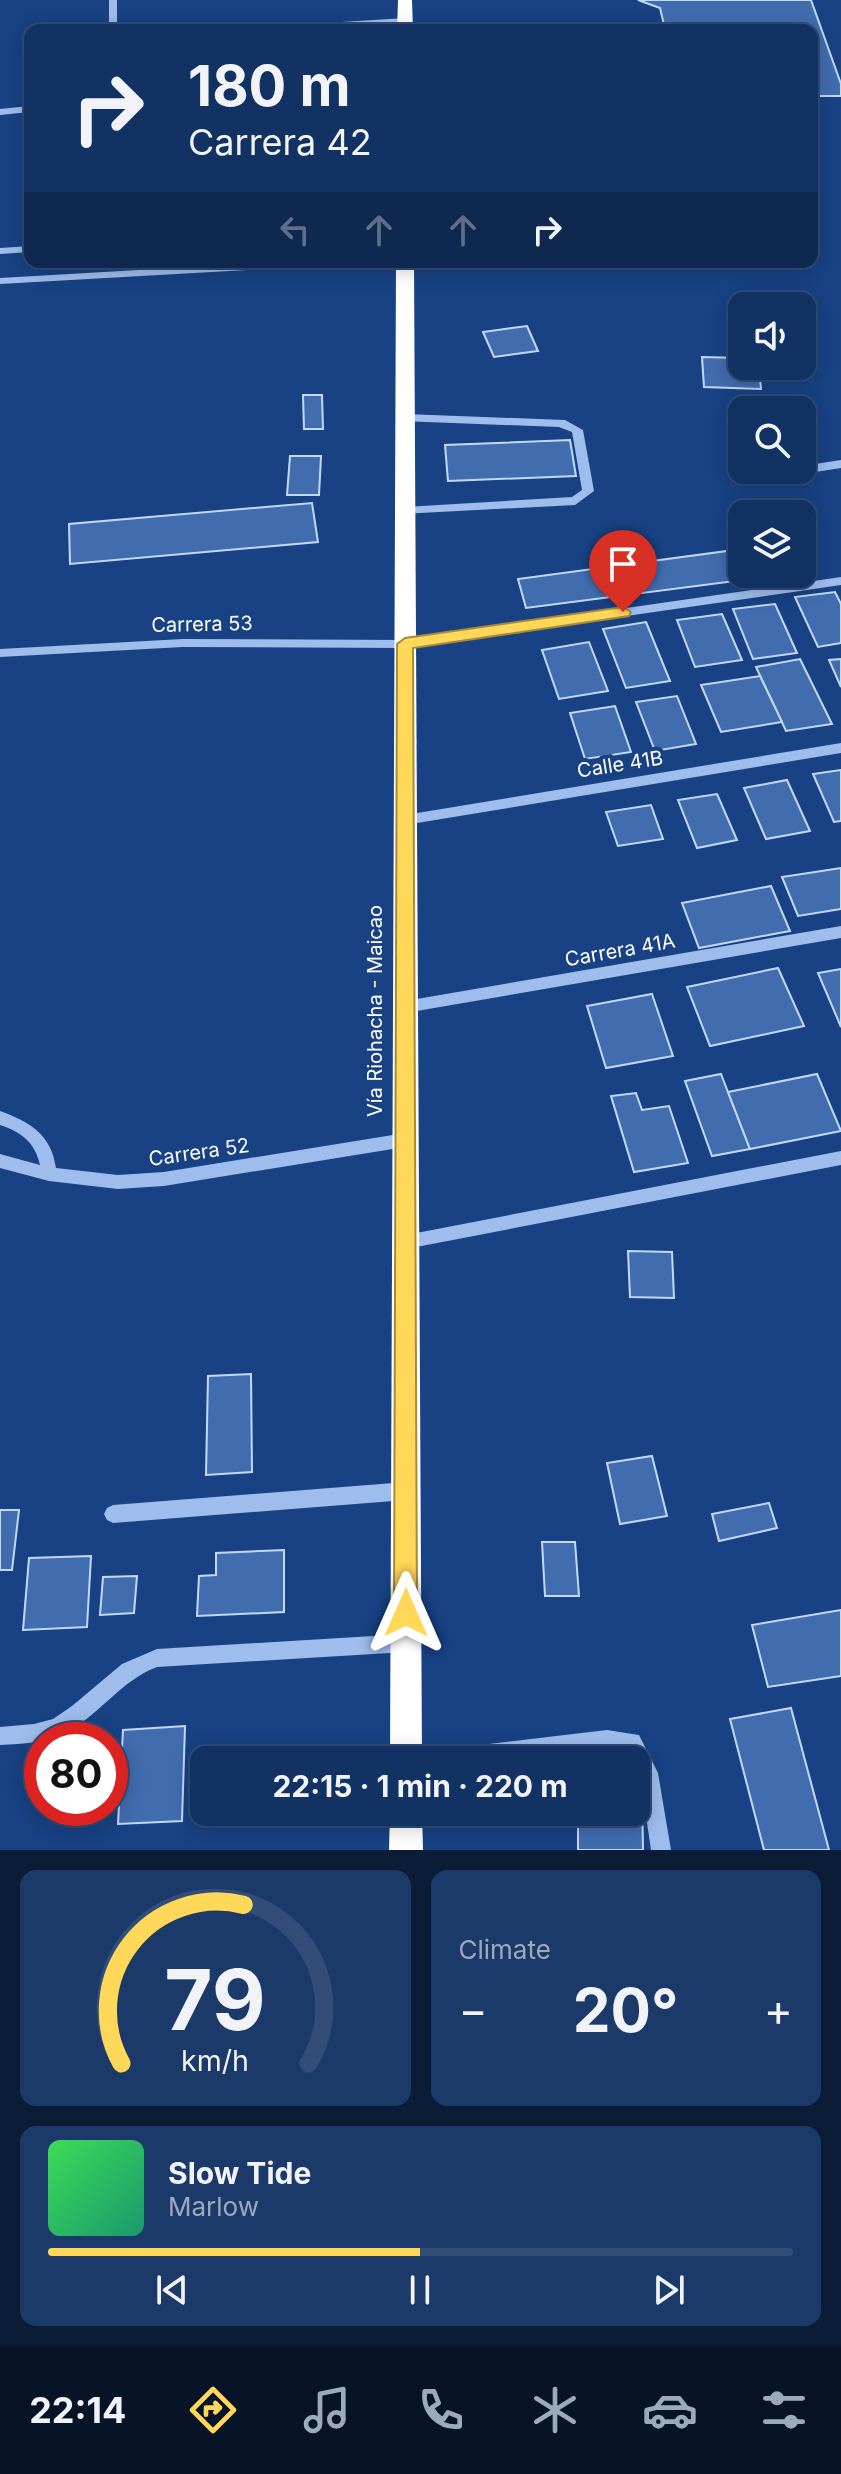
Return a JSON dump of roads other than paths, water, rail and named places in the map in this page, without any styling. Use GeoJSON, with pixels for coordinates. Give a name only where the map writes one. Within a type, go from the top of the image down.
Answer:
{"type":"FeatureCollection","features":[{"type":"Feature","properties":{"kind":"highway"},"geometry":{"type":"LineString","coordinates":[[405,0],[405,24]]}},
{"type":"Feature","properties":{"kind":"highway","name":"Vía Riohacha - Maicao"},"geometry":{"type":"LineString","coordinates":[[405,268],[406,1746]]}},
{"type":"Feature","properties":{"kind":"highway"},"geometry":{"type":"LineString","coordinates":[[406,1826],[406,1850]]}},
{"type":"Feature","properties":{"kind":"street"},"geometry":{"type":"LineString","coordinates":[[113,0],[114,24]]}},
{"type":"Feature","properties":{"kind":"street"},"geometry":{"type":"LineString","coordinates":[[0,112],[24,110]]}},
{"type":"Feature","properties":{"kind":"street"},"geometry":{"type":"LineString","coordinates":[[0,251],[24,249]]}},
{"type":"Feature","properties":{"kind":"street"},"geometry":{"type":"LineString","coordinates":[[0,281],[229,268]]}},
{"type":"Feature","properties":{"kind":"street"},"geometry":{"type":"LineString","coordinates":[[405,418],[561,423],[577,430],[588,491],[575,501],[405,511]]}},
{"type":"Feature","properties":{"kind":"street"},"geometry":{"type":"LineString","coordinates":[[816,468],[841,464]]}},
{"type":"Feature","properties":{"kind":"street","name":"Carrera 53"},"geometry":{"type":"LineString","coordinates":[[0,653],[183,643],[405,644],[841,581]]}},
{"type":"Feature","properties":{"kind":"street","name":"Calle 41B"},"geometry":{"type":"LineString","coordinates":[[405,820],[841,748]]}},
{"type":"Feature","properties":{"kind":"street","name":"Carrera 41A"},"geometry":{"type":"LineString","coordinates":[[405,1007],[841,932]]}},
{"type":"Feature","properties":{"kind":"street"},"geometry":{"type":"LineString","coordinates":[[0,1118],[19,1124],[39,1139],[47,1152],[49,1174]]}},
{"type":"Feature","properties":{"kind":"street","name":"Carrera 52"},"geometry":{"type":"LineString","coordinates":[[0,1161],[49,1174],[118,1182],[164,1179],[405,1140]]}},
{"type":"Feature","properties":{"kind":"street"},"geometry":{"type":"LineString","coordinates":[[406,1242],[841,1158]]}},
{"type":"Feature","properties":{"kind":"street"},"geometry":{"type":"LineString","coordinates":[[113,1514],[406,1491]]}},
{"type":"Feature","properties":{"kind":"street"},"geometry":{"type":"LineString","coordinates":[[0,1736],[41,1733],[65,1723],[133,1666],[157,1658],[406,1643]]}},
{"type":"Feature","properties":{"kind":"street"},"geometry":{"type":"LineString","coordinates":[[548,1746],[607,1739],[632,1742],[634,1746]]}},
{"type":"Feature","properties":{"kind":"street"},"geometry":{"type":"LineString","coordinates":[[650,1779],[661,1850]]}}]}
